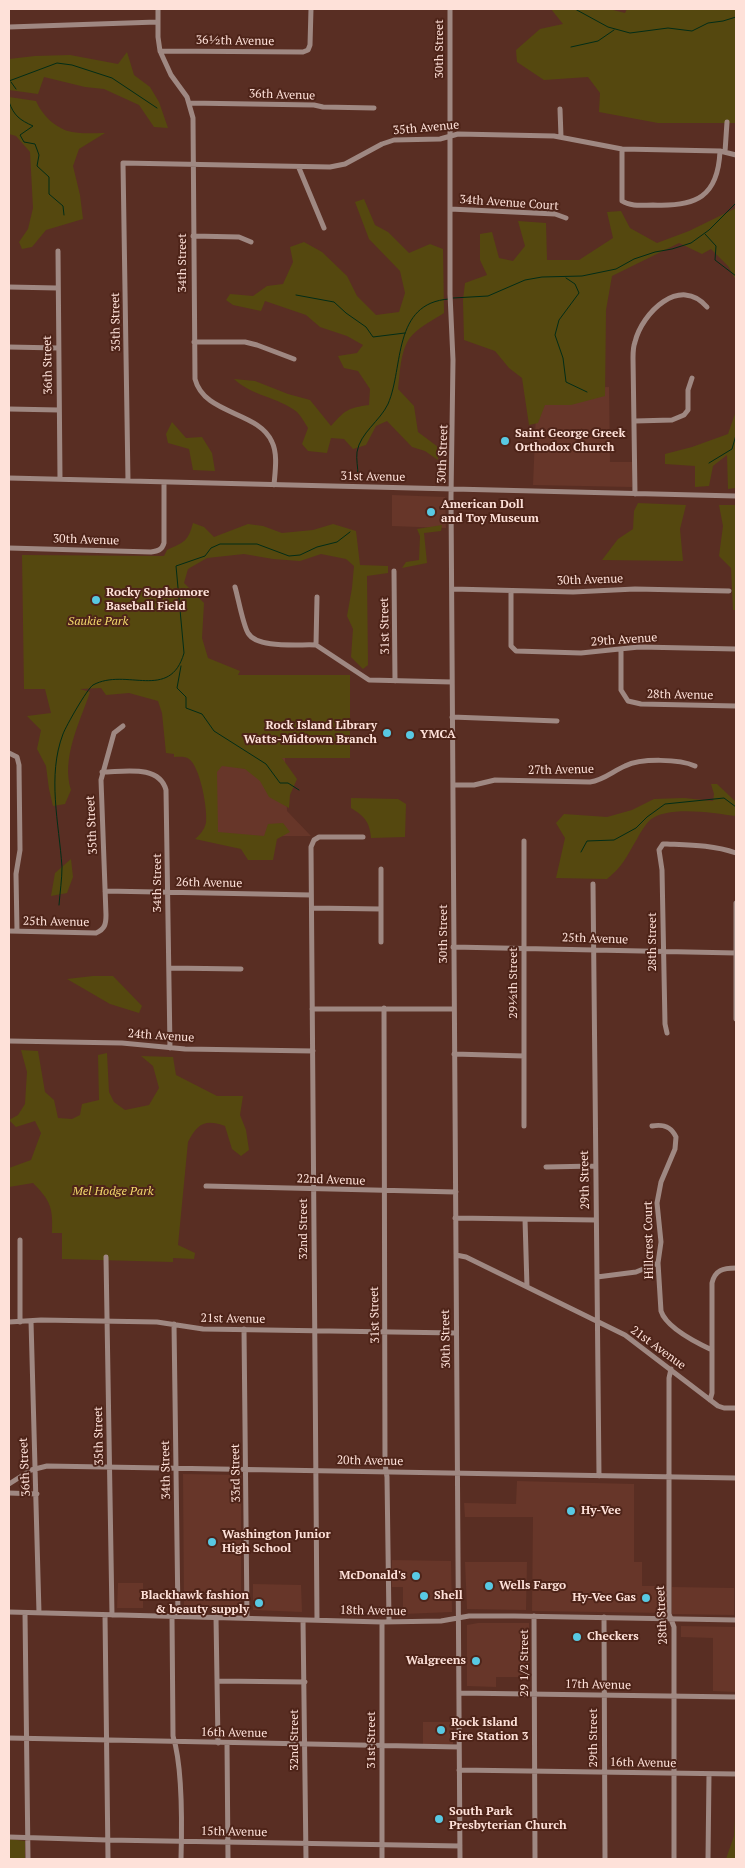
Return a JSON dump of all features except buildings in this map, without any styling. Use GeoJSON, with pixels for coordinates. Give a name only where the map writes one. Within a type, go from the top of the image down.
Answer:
{"type":"FeatureCollection","features":[{"type":"Feature","properties":{"kind":"street","name":"34th Street"},"geometry":{"type":"LineString","coordinates":[[158,9],[157,22],[160,51],[168,68],[183,90],[193,118],[195,379],[200,391],[209,399],[263,429],[272,440],[274,450],[274,485]]}},
{"type":"Feature","properties":{"kind":"street","name":"36½th Avenue"},"geometry":{"type":"LineString","coordinates":[[160,51],[299,52],[308,50],[311,40],[311,9]]}},
{"type":"Feature","properties":{"kind":"street","name":"30th Street"},"geometry":{"type":"LineString","coordinates":[[450,9],[450,294],[454,385],[452,717],[460,1859]]}},
{"type":"Feature","properties":{"kind":"street"},"geometry":{"type":"LineString","coordinates":[[9,27],[157,22]]}},
{"type":"Feature","properties":{"kind":"street","name":"36th Avenue"},"geometry":{"type":"LineString","coordinates":[[189,103],[374,108]]}},
{"type":"Feature","properties":{"kind":"street"},"geometry":{"type":"LineString","coordinates":[[560,109],[561,137]]}},
{"type":"Feature","properties":{"kind":"street"},"geometry":{"type":"LineString","coordinates":[[622,149],[622,201],[632,205],[662,209],[684,204],[706,194],[716,178],[727,122]]}},
{"type":"Feature","properties":{"kind":"street","name":"35th Avenue"},"geometry":{"type":"LineString","coordinates":[[123,163],[298,168],[340,166],[382,144],[394,140],[440,140],[458,134],[561,137],[606,148],[722,152],[736,155]]}},
{"type":"Feature","properties":{"kind":"street","name":"35th Street"},"geometry":{"type":"LineString","coordinates":[[123,163],[128,481]]}},
{"type":"Feature","properties":{"kind":"street"},"geometry":{"type":"LineString","coordinates":[[298,168],[324,228]]}},
{"type":"Feature","properties":{"kind":"street","name":"34th Avenue Court"},"geometry":{"type":"LineString","coordinates":[[450,209],[556,214],[566,218]]}},
{"type":"Feature","properties":{"kind":"street"},"geometry":{"type":"LineString","coordinates":[[193,236],[239,237],[252,242]]}},
{"type":"Feature","properties":{"kind":"street","name":"36th Street"},"geometry":{"type":"LineString","coordinates":[[58,251],[60,480]]}},
{"type":"Feature","properties":{"kind":"street"},"geometry":{"type":"LineString","coordinates":[[9,287],[57,288]]}},
{"type":"Feature","properties":{"kind":"street"},"geometry":{"type":"LineString","coordinates":[[635,494],[634,348],[636,338],[648,316],[661,303],[678,296],[694,297],[700,299],[707,307]]}},
{"type":"Feature","properties":{"kind":"street"},"geometry":{"type":"LineString","coordinates":[[194,342],[245,342],[294,359]]}},
{"type":"Feature","properties":{"kind":"street"},"geometry":{"type":"LineString","coordinates":[[9,347],[58,348]]}},
{"type":"Feature","properties":{"kind":"street"},"geometry":{"type":"LineString","coordinates":[[635,421],[672,420],[684,415],[688,410],[688,390],[692,378]]}},
{"type":"Feature","properties":{"kind":"street"},"geometry":{"type":"LineString","coordinates":[[9,409],[59,410]]}},
{"type":"Feature","properties":{"kind":"street","name":"31st Avenue"},"geometry":{"type":"LineString","coordinates":[[9,478],[736,496]]}},
{"type":"Feature","properties":{"kind":"street","name":"30th Avenue"},"geometry":{"type":"LineString","coordinates":[[9,548],[150,552],[162,549],[164,542],[164,482]]}},
{"type":"Feature","properties":{"kind":"street","name":"31st Street"},"geometry":{"type":"LineString","coordinates":[[394,571],[395,681]]}},
{"type":"Feature","properties":{"kind":"street"},"geometry":{"type":"LineString","coordinates":[[235,587],[248,633],[255,640],[263,643],[316,645],[369,680],[452,682]]}},
{"type":"Feature","properties":{"kind":"street","name":"30th Avenue"},"geometry":{"type":"LineString","coordinates":[[452,589],[573,592],[653,589],[729,591]]}},
{"type":"Feature","properties":{"kind":"street","name":"29th Avenue"},"geometry":{"type":"LineString","coordinates":[[511,591],[511,646],[514,650],[521,652],[581,653],[654,647],[736,649]]}},
{"type":"Feature","properties":{"kind":"street"},"geometry":{"type":"LineString","coordinates":[[316,645],[318,596]]}},
{"type":"Feature","properties":{"kind":"street","name":"28th Avenue"},"geometry":{"type":"LineString","coordinates":[[621,649],[621,690],[625,699],[631,702],[641,704],[736,706]]}},
{"type":"Feature","properties":{"kind":"street"},"geometry":{"type":"LineString","coordinates":[[452,717],[558,720]]}},
{"type":"Feature","properties":{"kind":"street","name":"35th Street"},"geometry":{"type":"LineString","coordinates":[[102,930],[106,923],[100,798],[102,772],[114,732],[123,726]]}},
{"type":"Feature","properties":{"kind":"street"},"geometry":{"type":"LineString","coordinates":[[9,753],[17,757],[19,765],[20,850],[16,874],[17,931]]}},
{"type":"Feature","properties":{"kind":"street","name":"27th Avenue"},"geometry":{"type":"LineString","coordinates":[[453,785],[474,785],[495,780],[590,782],[604,778],[623,767],[640,761],[686,763],[695,766]]}},
{"type":"Feature","properties":{"kind":"street","name":"34th Street"},"geometry":{"type":"LineString","coordinates":[[102,772],[152,773],[165,785],[167,795],[170,1048]]}},
{"type":"Feature","properties":{"kind":"street","name":"32nd Street"},"geometry":{"type":"LineString","coordinates":[[318,1620],[311,847],[314,840],[322,836],[335,838],[363,837]]}},
{"type":"Feature","properties":{"kind":"street","name":"29½th Street"},"geometry":{"type":"LineString","coordinates":[[524,841],[524,1126]]}},
{"type":"Feature","properties":{"kind":"street","name":"28th Street"},"geometry":{"type":"LineString","coordinates":[[667,1033],[665,1024],[662,870],[659,850],[663,844],[704,845],[736,853]]}},
{"type":"Feature","properties":{"kind":"street"},"geometry":{"type":"LineString","coordinates":[[381,869],[381,942]]}},
{"type":"Feature","properties":{"kind":"street","name":"29th Street"},"geometry":{"type":"LineString","coordinates":[[593,884],[599,1476]]}},
{"type":"Feature","properties":{"kind":"street","name":"26th Avenue"},"geometry":{"type":"LineString","coordinates":[[105,891],[311,894]]}},
{"type":"Feature","properties":{"kind":"street"},"geometry":{"type":"LineString","coordinates":[[736,903],[736,1020]]}},
{"type":"Feature","properties":{"kind":"street"},"geometry":{"type":"LineString","coordinates":[[312,908],[381,909]]}},
{"type":"Feature","properties":{"kind":"street","name":"25th Avenue"},"geometry":{"type":"LineString","coordinates":[[9,931],[96,933],[102,930]]}},
{"type":"Feature","properties":{"kind":"street","name":"25th Avenue"},"geometry":{"type":"LineString","coordinates":[[454,947],[736,953]]}},
{"type":"Feature","properties":{"kind":"street"},"geometry":{"type":"LineString","coordinates":[[168,968],[241,969]]}},
{"type":"Feature","properties":{"kind":"street","name":"31st Street"},"geometry":{"type":"LineString","coordinates":[[384,1008],[386,1471],[389,1621]]}},
{"type":"Feature","properties":{"kind":"street"},"geometry":{"type":"LineString","coordinates":[[312,1009],[454,1009]]}},
{"type":"Feature","properties":{"kind":"street","name":"24th Avenue"},"geometry":{"type":"LineString","coordinates":[[9,1041],[122,1043],[170,1048],[313,1051]]}},
{"type":"Feature","properties":{"kind":"street"},"geometry":{"type":"LineString","coordinates":[[454,1054],[524,1056]]}},
{"type":"Feature","properties":{"kind":"street","name":"Hillcrest Court"},"geometry":{"type":"LineString","coordinates":[[652,1126],[670,1127],[676,1137],[675,1149],[663,1176],[658,1196],[661,1242],[658,1263],[661,1310],[663,1317],[697,1343],[712,1350]]}},
{"type":"Feature","properties":{"kind":"street"},"geometry":{"type":"LineString","coordinates":[[546,1167],[595,1166]]}},
{"type":"Feature","properties":{"kind":"street","name":"22nd Avenue"},"geometry":{"type":"LineString","coordinates":[[206,1186],[456,1192]]}},
{"type":"Feature","properties":{"kind":"street"},"geometry":{"type":"LineString","coordinates":[[456,1218],[596,1220]]}},
{"type":"Feature","properties":{"kind":"street"},"geometry":{"type":"LineString","coordinates":[[525,1219],[527,1287]]}},
{"type":"Feature","properties":{"kind":"street"},"geometry":{"type":"LineString","coordinates":[[20,1240],[20,1322]]}},
{"type":"Feature","properties":{"kind":"street","name":"21st Avenue"},"geometry":{"type":"LineString","coordinates":[[456,1255],[466,1257],[632,1339],[720,1407],[736,1408]]}},
{"type":"Feature","properties":{"kind":"street","name":"35th Street"},"geometry":{"type":"LineString","coordinates":[[106,1257],[112,1615]]}},
{"type":"Feature","properties":{"kind":"street"},"geometry":{"type":"LineString","coordinates":[[596,1277],[636,1272],[658,1263]]}},
{"type":"Feature","properties":{"kind":"street"},"geometry":{"type":"LineString","coordinates":[[710,1400],[712,1393],[712,1283],[717,1272],[722,1269],[736,1268]]}},
{"type":"Feature","properties":{"kind":"street","name":"36th Street"},"geometry":{"type":"LineString","coordinates":[[31,1321],[39,1613]]}},
{"type":"Feature","properties":{"kind":"street","name":"21st Avenue"},"geometry":{"type":"LineString","coordinates":[[9,1322],[157,1322],[203,1329],[456,1333]]}},
{"type":"Feature","properties":{"kind":"street","name":"34th Street"},"geometry":{"type":"LineString","coordinates":[[174,1324],[176,1468],[173,1736],[179,1781],[182,1859]]}},
{"type":"Feature","properties":{"kind":"street","name":"33rd Street"},"geometry":{"type":"LineString","coordinates":[[244,1329],[248,1618]]}},
{"type":"Feature","properties":{"kind":"street","name":"28th Street"},"geometry":{"type":"LineString","coordinates":[[671,1369],[669,1378],[669,1606],[674,1627],[674,1859]]}},
{"type":"Feature","properties":{"kind":"street","name":"20th Avenue"},"geometry":{"type":"LineString","coordinates":[[9,1484],[34,1468],[47,1466],[736,1478]]}},
{"type":"Feature","properties":{"kind":"street"},"geometry":{"type":"LineString","coordinates":[[9,1494],[37,1494]]}},
{"type":"Feature","properties":{"kind":"street","name":"18th Avenue"},"geometry":{"type":"LineString","coordinates":[[9,1612],[382,1622],[534,1616],[736,1620]]}},
{"type":"Feature","properties":{"kind":"street"},"geometry":{"type":"LineString","coordinates":[[25,1613],[28,1859]]}},
{"type":"Feature","properties":{"kind":"street"},"geometry":{"type":"LineString","coordinates":[[105,1614],[108,1859]]}},
{"type":"Feature","properties":{"kind":"street","name":"29 1/2 Street"},"geometry":{"type":"LineString","coordinates":[[534,1616],[535,1859]]}},
{"type":"Feature","properties":{"kind":"street"},"geometry":{"type":"LineString","coordinates":[[216,1617],[218,1743]]}},
{"type":"Feature","properties":{"kind":"street","name":"29th Street"},"geometry":{"type":"LineString","coordinates":[[604,1617],[605,1859]]}},
{"type":"Feature","properties":{"kind":"street","name":"32nd Street"},"geometry":{"type":"LineString","coordinates":[[303,1620],[306,1859]]}},
{"type":"Feature","properties":{"kind":"street","name":"31st Street"},"geometry":{"type":"LineString","coordinates":[[382,1622],[382,1859]]}},
{"type":"Feature","properties":{"kind":"street"},"geometry":{"type":"LineString","coordinates":[[217,1681],[305,1682]]}},
{"type":"Feature","properties":{"kind":"street","name":"17th Avenue"},"geometry":{"type":"LineString","coordinates":[[459,1692],[736,1697]]}},
{"type":"Feature","properties":{"kind":"street","name":"16th Avenue"},"geometry":{"type":"LineString","coordinates":[[9,1738],[459,1747]]}},
{"type":"Feature","properties":{"kind":"street"},"geometry":{"type":"LineString","coordinates":[[227,1743],[228,1859]]}},
{"type":"Feature","properties":{"kind":"street","name":"16th Avenue"},"geometry":{"type":"LineString","coordinates":[[460,1770],[736,1774]]}},
{"type":"Feature","properties":{"kind":"street"},"geometry":{"type":"LineString","coordinates":[[708,1859],[709,1774]]}},
{"type":"Feature","properties":{"kind":"street","name":"15th Avenue"},"geometry":{"type":"LineString","coordinates":[[9,1837],[460,1846]]}},
{"type":"Feature","properties":{"kind":"shaded area"},"geometry":{"type":"Polygon","coordinates":[[[609,387],[610,462],[632,462],[632,487],[533,485],[537,389],[609,387]]]}},
{"type":"Feature","properties":{"kind":"shaded area"},"geometry":{"type":"Polygon","coordinates":[[[392,495],[445,497],[446,528],[392,526],[392,495]]]}},
{"type":"Feature","properties":{"kind":"shaded area"},"geometry":{"type":"Polygon","coordinates":[[[216,757],[285,758],[287,811],[311,836],[215,836],[216,757]]]}},
{"type":"Feature","properties":{"kind":"shaded area","name":"Washington Junior High School"},"geometry":{"type":"Polygon","coordinates":[[[183,1474],[241,1475],[241,1610],[184,1609],[183,1474]]]}},
{"type":"Feature","properties":{"kind":"shaded area"},"geometry":{"type":"Polygon","coordinates":[[[517,1481],[634,1484],[634,1562],[642,1562],[642,1586],[667,1586],[667,1613],[532,1611],[533,1517],[465,1517],[464,1503],[516,1504],[517,1481]]]}},
{"type":"Feature","properties":{"kind":"shaded area"},"geometry":{"type":"Polygon","coordinates":[[[392,1560],[451,1561],[452,1612],[403,1614],[403,1587],[392,1587],[392,1560]]]}},
{"type":"Feature","properties":{"kind":"shaded area"},"geometry":{"type":"Polygon","coordinates":[[[465,1562],[527,1562],[526,1610],[467,1609],[465,1562]]]}},
{"type":"Feature","properties":{"kind":"shaded area"},"geometry":{"type":"Polygon","coordinates":[[[118,1583],[143,1583],[143,1608],[117,1608],[118,1583]]]}},
{"type":"Feature","properties":{"kind":"shaded area"},"geometry":{"type":"Polygon","coordinates":[[[253,1584],[301,1585],[302,1612],[253,1610],[253,1584]]]}},
{"type":"Feature","properties":{"kind":"shaded area"},"geometry":{"type":"Polygon","coordinates":[[[672,1587],[734,1588],[734,1615],[672,1614],[672,1587]]]}},
{"type":"Feature","properties":{"kind":"shaded area"},"geometry":{"type":"Polygon","coordinates":[[[478,1623],[529,1623],[529,1677],[496,1677],[496,1687],[467,1686],[467,1625],[478,1623]]]}},
{"type":"Feature","properties":{"kind":"shaded area"},"geometry":{"type":"Polygon","coordinates":[[[681,1626],[736,1627],[736,1692],[713,1691],[713,1638],[681,1637],[681,1626]]]}},
{"type":"Feature","properties":{"kind":"shaded area"},"geometry":{"type":"Polygon","coordinates":[[[423,1722],[453,1722],[453,1744],[423,1744],[423,1722]]]}},
{"type":"Feature","properties":{"kind":"green space"},"geometry":{"type":"Polygon","coordinates":[[[551,9],[609,9],[625,13],[627,9],[736,9],[736,123],[658,123],[599,112],[600,93],[588,77],[544,80],[517,62],[516,50],[540,29],[563,24],[551,9]]]}},
{"type":"Feature","properties":{"kind":"green space"},"geometry":{"type":"Polygon","coordinates":[[[127,52],[134,75],[150,87],[159,102],[168,128],[154,127],[139,105],[104,89],[85,87],[44,77],[38,94],[9,90],[9,59],[70,55],[118,64],[127,52]]]}},
{"type":"Feature","properties":{"kind":"green space"},"geometry":{"type":"Polygon","coordinates":[[[9,97],[36,101],[50,121],[60,128],[80,133],[105,133],[79,149],[73,166],[80,195],[83,219],[46,230],[32,247],[22,249],[19,242],[28,229],[33,208],[30,152],[16,136],[9,134],[9,97]]]}},
{"type":"Feature","properties":{"kind":"green space"},"geometry":{"type":"Polygon","coordinates":[[[364,199],[375,225],[388,232],[409,253],[430,244],[443,249],[444,313],[421,328],[409,339],[402,357],[398,389],[414,406],[418,432],[438,447],[438,460],[425,451],[412,447],[387,421],[376,426],[366,445],[353,449],[344,439],[331,438],[327,453],[308,451],[302,444],[308,428],[297,412],[282,403],[241,385],[234,379],[255,381],[288,394],[310,400],[331,426],[347,411],[369,405],[370,389],[358,371],[344,368],[338,356],[357,353],[363,345],[347,336],[320,327],[306,315],[265,301],[261,311],[233,305],[226,300],[230,294],[253,296],[267,286],[283,284],[293,262],[290,247],[304,242],[322,252],[347,276],[357,296],[376,315],[399,312],[405,293],[400,271],[369,239],[355,202],[364,199]]]}},
{"type":"Feature","properties":{"kind":"green space"},"geometry":{"type":"Polygon","coordinates":[[[736,208],[736,280],[728,266],[711,249],[702,254],[679,243],[612,276],[606,310],[605,396],[571,405],[545,405],[538,423],[529,425],[522,378],[509,368],[495,351],[464,340],[463,300],[465,283],[487,275],[480,260],[480,234],[492,232],[499,258],[513,261],[525,246],[518,221],[546,223],[547,260],[579,260],[613,238],[607,212],[621,211],[630,228],[657,243],[689,231],[736,208]]]}},
{"type":"Feature","properties":{"kind":"green space"},"geometry":{"type":"Polygon","coordinates":[[[736,411],[736,488],[728,489],[727,455],[713,466],[709,486],[695,487],[695,466],[665,464],[665,454],[728,434],[736,411]]]}},
{"type":"Feature","properties":{"kind":"green space"},"geometry":{"type":"Polygon","coordinates":[[[172,422],[186,438],[202,437],[212,453],[215,471],[193,470],[189,449],[168,443],[166,434],[172,422]]]}},
{"type":"Feature","properties":{"kind":"green space"},"geometry":{"type":"Polygon","coordinates":[[[638,503],[686,505],[680,529],[683,561],[602,560],[618,539],[633,529],[634,511],[638,503]]]}},
{"type":"Feature","properties":{"kind":"green space"},"geometry":{"type":"Polygon","coordinates":[[[719,505],[736,505],[736,610],[733,610],[731,568],[719,556],[723,526],[719,505]]]}},
{"type":"Feature","properties":{"kind":"green space","name":"Saukie Park"},"geometry":{"type":"Polygon","coordinates":[[[193,523],[204,527],[214,537],[248,524],[263,526],[282,533],[313,530],[333,524],[356,531],[360,565],[388,566],[388,573],[367,576],[368,665],[363,669],[351,657],[353,629],[347,616],[354,566],[346,559],[321,554],[300,561],[244,554],[207,558],[188,569],[184,583],[204,603],[202,638],[208,658],[240,671],[238,675],[350,675],[350,758],[282,758],[297,779],[290,795],[289,808],[269,797],[260,781],[245,769],[222,766],[217,772],[218,832],[264,836],[268,824],[283,823],[290,832],[277,839],[273,860],[248,860],[241,849],[195,839],[202,832],[206,823],[200,779],[197,770],[189,759],[174,757],[174,754],[166,753],[162,713],[158,701],[129,693],[106,695],[101,688],[80,689],[90,692],[70,753],[68,765],[71,790],[65,804],[53,806],[46,766],[37,749],[41,730],[27,716],[51,713],[45,689],[24,689],[22,555],[164,556],[167,550],[185,541],[193,523]]]}},
{"type":"Feature","properties":{"kind":"green space"},"geometry":{"type":"Polygon","coordinates":[[[442,525],[441,531],[424,533],[427,563],[402,568],[406,562],[419,560],[420,536],[417,529],[442,525]]]}},
{"type":"Feature","properties":{"kind":"green space"},"geometry":{"type":"Polygon","coordinates":[[[711,784],[717,784],[736,802],[736,816],[692,811],[679,811],[658,815],[646,824],[624,860],[607,879],[556,878],[565,838],[556,823],[564,814],[607,817],[632,810],[654,799],[684,798],[713,801],[714,794],[711,784]]]}},
{"type":"Feature","properties":{"kind":"green space"},"geometry":{"type":"Polygon","coordinates":[[[351,798],[398,799],[406,804],[405,837],[371,838],[366,820],[351,808],[351,798]]]}},
{"type":"Feature","properties":{"kind":"green space"},"geometry":{"type":"Polygon","coordinates":[[[71,859],[73,877],[67,893],[51,896],[55,873],[71,859]]]}},
{"type":"Feature","properties":{"kind":"green space"},"geometry":{"type":"Polygon","coordinates":[[[113,976],[142,1006],[139,1013],[110,1004],[67,979],[113,976]]]}},
{"type":"Feature","properties":{"kind":"green space","name":"Mel Hodge Park"},"geometry":{"type":"Polygon","coordinates":[[[21,1050],[38,1051],[45,1092],[54,1100],[58,1118],[72,1119],[80,1115],[82,1104],[99,1100],[98,1055],[107,1053],[109,1092],[114,1102],[125,1110],[149,1105],[159,1088],[153,1066],[141,1056],[173,1057],[176,1075],[217,1096],[243,1096],[240,1115],[246,1130],[249,1150],[241,1156],[232,1149],[225,1126],[212,1123],[203,1124],[195,1130],[188,1142],[178,1245],[195,1253],[194,1259],[173,1258],[173,1262],[62,1259],[62,1233],[52,1233],[50,1205],[44,1195],[33,1183],[9,1187],[9,1168],[31,1160],[41,1133],[35,1121],[16,1127],[9,1120],[18,1115],[25,1104],[27,1072],[21,1050]]]}},
{"type":"Feature","properties":{"kind":"green space"},"geometry":{"type":"Polygon","coordinates":[[[736,1804],[736,1859],[726,1859],[734,1836],[736,1804]]]}},
{"type":"Feature","properties":{"kind":"green space"},"geometry":{"type":"Polygon","coordinates":[[[9,1839],[25,1841],[25,1859],[9,1859],[9,1839]]]}},
{"type":"Feature","properties":{"kind":"waterway"},"geometry":{"type":"LineString","coordinates":[[575,9],[608,27],[630,33],[668,28],[692,31],[708,23],[736,17]]}},
{"type":"Feature","properties":{"kind":"waterway"},"geometry":{"type":"LineString","coordinates":[[571,47],[598,41],[614,30]]}},
{"type":"Feature","properties":{"kind":"waterway"},"geometry":{"type":"LineString","coordinates":[[9,81],[57,63],[72,65],[112,78],[157,108]]}},
{"type":"Feature","properties":{"kind":"waterway"},"geometry":{"type":"LineString","coordinates":[[11,82],[16,89]]}},
{"type":"Feature","properties":{"kind":"waterway"},"geometry":{"type":"LineString","coordinates":[[9,102],[18,117],[33,126],[20,135],[24,142],[35,144],[39,155],[37,166],[49,177],[49,194],[63,206],[64,215]]}},
{"type":"Feature","properties":{"kind":"waterway"},"geometry":{"type":"LineString","coordinates":[[453,298],[488,296],[525,280],[542,277],[582,276],[616,269],[634,259],[691,243],[709,230],[736,203]]}},
{"type":"Feature","properties":{"kind":"waterway"},"geometry":{"type":"LineString","coordinates":[[705,234],[716,246],[715,260],[736,276]]}},
{"type":"Feature","properties":{"kind":"waterway"},"geometry":{"type":"LineString","coordinates":[[566,278],[575,284],[579,293],[559,320],[555,335],[563,358],[566,382],[587,392]]}},
{"type":"Feature","properties":{"kind":"waterway"},"geometry":{"type":"LineString","coordinates":[[296,295],[334,302],[366,327],[373,337],[405,333]]}},
{"type":"Feature","properties":{"kind":"waterway"},"geometry":{"type":"LineString","coordinates":[[358,475],[357,455],[359,445],[388,404],[403,339],[409,324],[418,312],[431,303],[449,299]]}},
{"type":"Feature","properties":{"kind":"waterway"},"geometry":{"type":"LineString","coordinates":[[709,463],[732,449],[736,435]]}},
{"type":"Feature","properties":{"kind":"waterway"},"geometry":{"type":"LineString","coordinates":[[59,905],[62,867],[55,783],[58,750],[63,734],[72,716],[93,685],[106,680],[158,680],[169,676],[177,668],[184,653],[176,566],[205,556],[211,548],[220,544],[257,544],[289,556],[300,555],[317,547],[337,542],[350,532]]}},
{"type":"Feature","properties":{"kind":"waterway"},"geometry":{"type":"LineString","coordinates":[[181,666],[177,688],[186,697],[186,708],[202,714],[214,731],[266,764],[280,783],[288,783],[299,790]]}},
{"type":"Feature","properties":{"kind":"waterway"},"geometry":{"type":"LineString","coordinates":[[581,852],[587,841],[614,840],[636,828],[665,804],[724,798],[736,807]]}},
{"type":"Feature","properties":{"kind":"place","name":"Saint George Greek Orthodox Church"},"geometry":{"type":"Point","coordinates":[505,441]}},
{"type":"Feature","properties":{"kind":"place","name":"American Doll and Toy Museum"},"geometry":{"type":"Point","coordinates":[431,512]}},
{"type":"Feature","properties":{"kind":"place","name":"Rocky Sophomore Baseball Field"},"geometry":{"type":"Point","coordinates":[96,600]}},
{"type":"Feature","properties":{"kind":"place","name":"Rock Island Library Watts-Midtown Branch"},"geometry":{"type":"Point","coordinates":[387,733]}},
{"type":"Feature","properties":{"kind":"place","name":"YMCA"},"geometry":{"type":"Point","coordinates":[410,735]}},
{"type":"Feature","properties":{"kind":"place","name":"Hy-Vee"},"geometry":{"type":"Point","coordinates":[571,1511]}},
{"type":"Feature","properties":{"kind":"place","name":"Washington Junior High School"},"geometry":{"type":"Point","coordinates":[212,1542]}},
{"type":"Feature","properties":{"kind":"place","name":"McDonald's"},"geometry":{"type":"Point","coordinates":[416,1576]}},
{"type":"Feature","properties":{"kind":"place","name":"Wells Fargo"},"geometry":{"type":"Point","coordinates":[489,1586]}},
{"type":"Feature","properties":{"kind":"place","name":"Shell"},"geometry":{"type":"Point","coordinates":[424,1596]}},
{"type":"Feature","properties":{"kind":"place","name":"Hy-Vee Gas"},"geometry":{"type":"Point","coordinates":[646,1598]}},
{"type":"Feature","properties":{"kind":"place","name":"Blackhawk fashion & beauty supply"},"geometry":{"type":"Point","coordinates":[259,1603]}},
{"type":"Feature","properties":{"kind":"place","name":"Checkers"},"geometry":{"type":"Point","coordinates":[577,1637]}},
{"type":"Feature","properties":{"kind":"place","name":"Walgreens"},"geometry":{"type":"Point","coordinates":[476,1661]}},
{"type":"Feature","properties":{"kind":"place","name":"Rock Island Fire Station 3"},"geometry":{"type":"Point","coordinates":[441,1730]}},
{"type":"Feature","properties":{"kind":"place","name":"South Park Presbyterian Church"},"geometry":{"type":"Point","coordinates":[439,1819]}}]}
